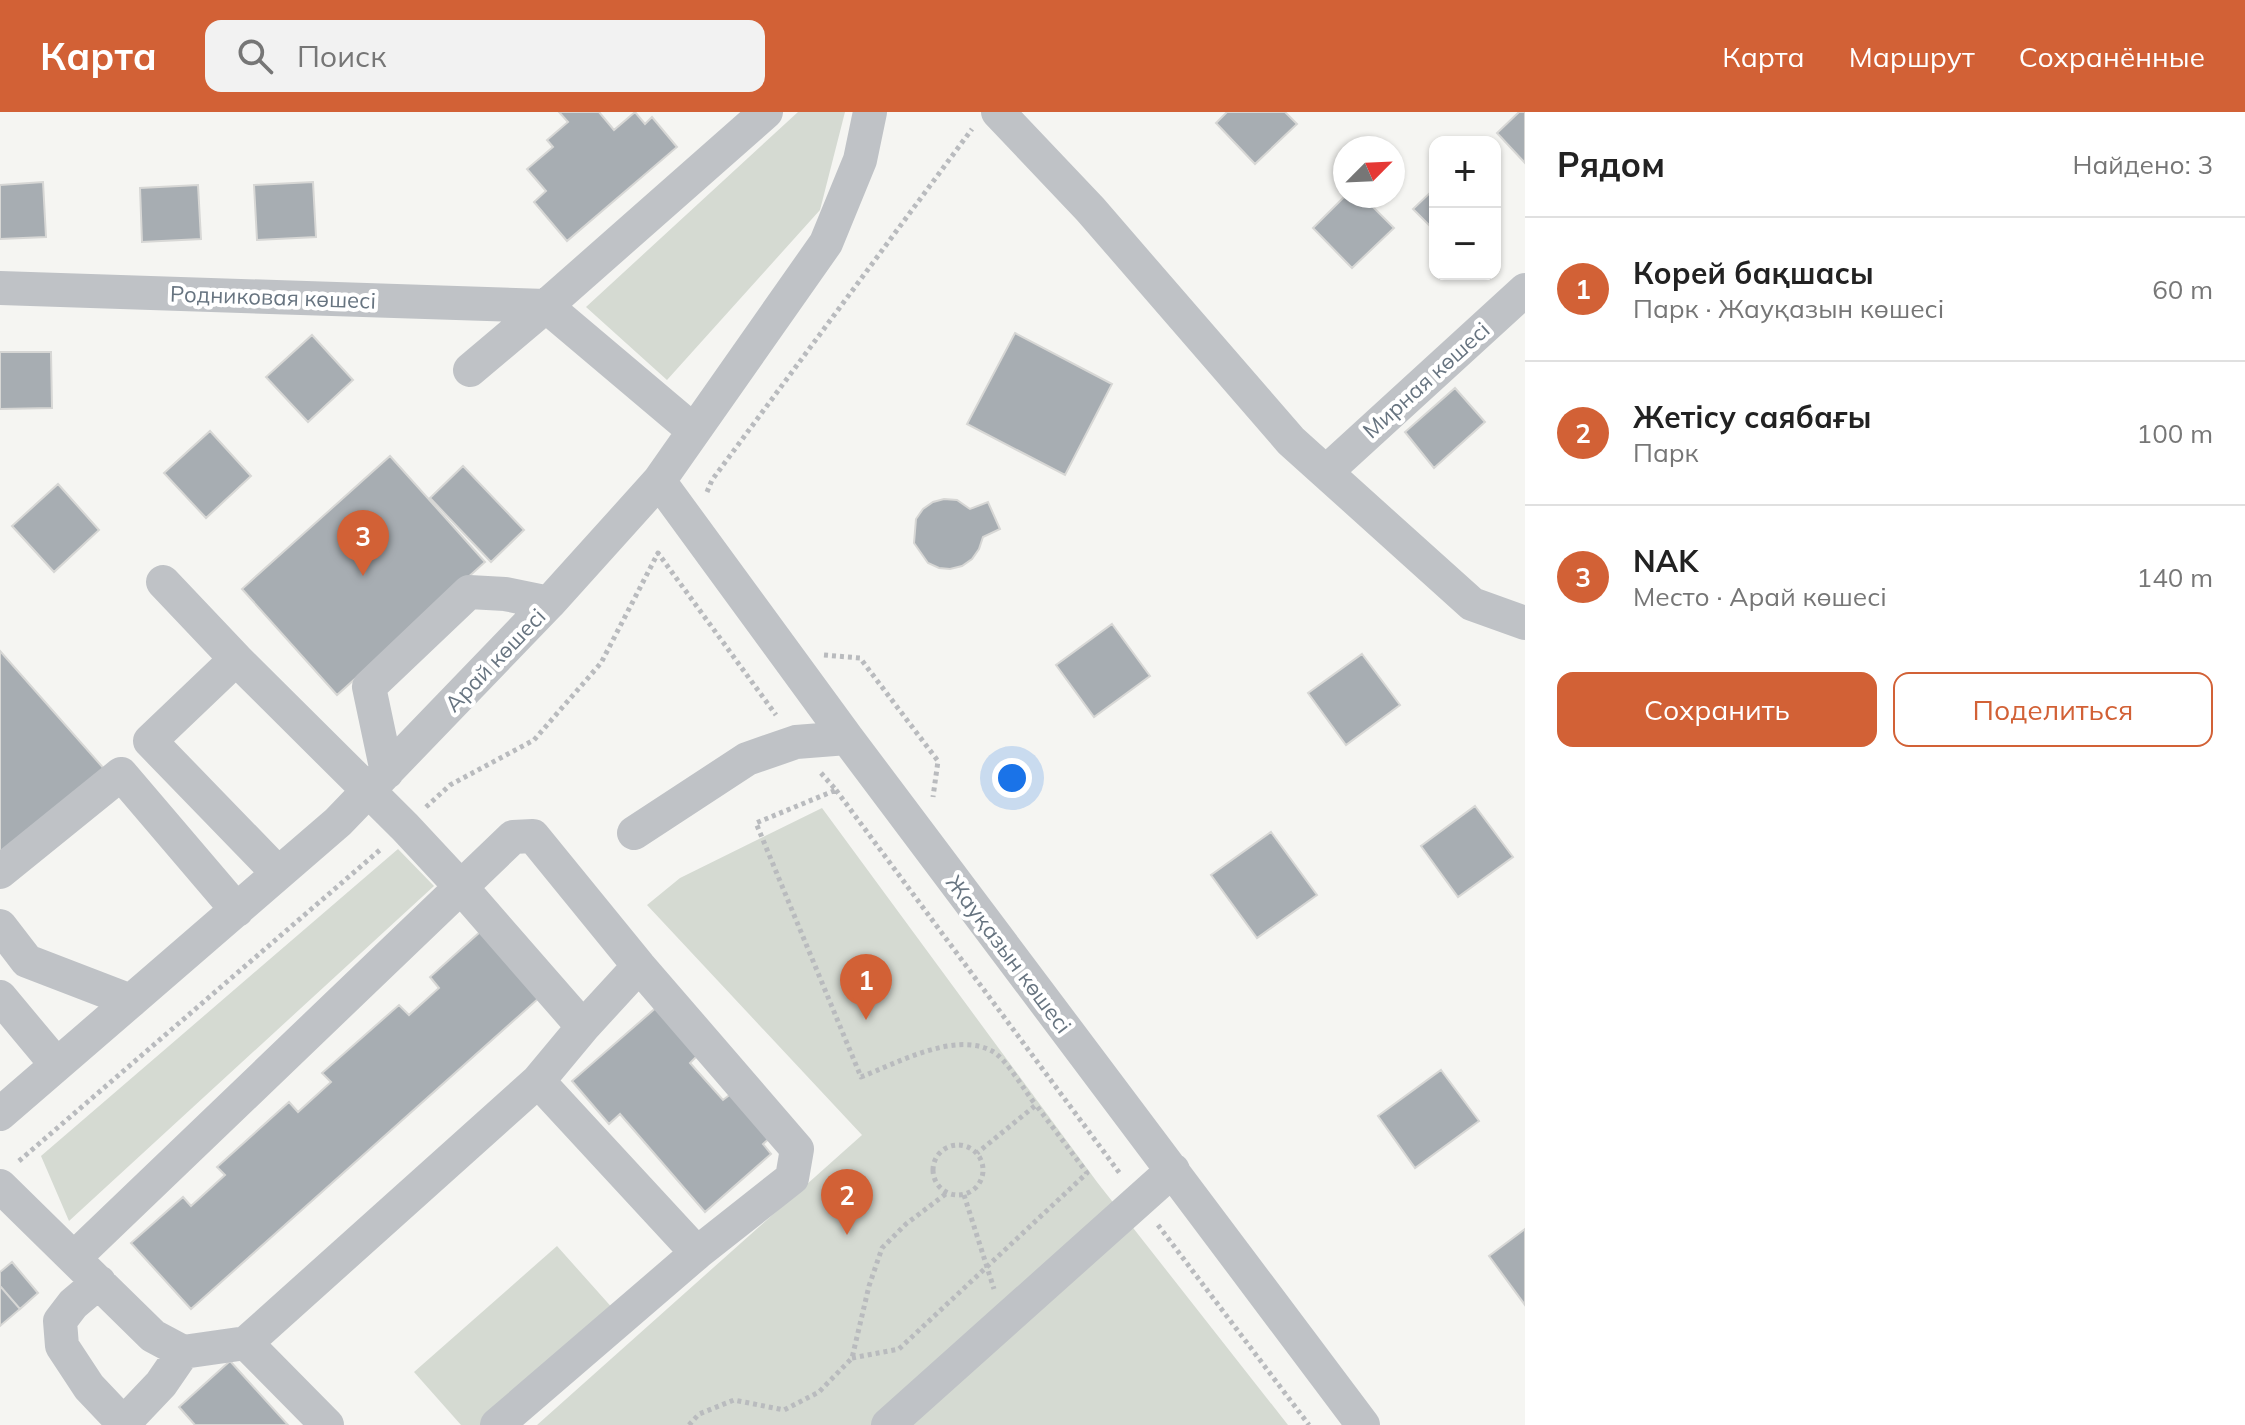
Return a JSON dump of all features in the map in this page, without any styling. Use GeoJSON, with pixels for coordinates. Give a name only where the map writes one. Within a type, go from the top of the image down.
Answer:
{"type":"FeatureCollection","features":[{"type":"Feature","properties":{"kind":"street","name":"Арай көшесі"},"geometry":{"type":"LineString","coordinates":[[0,1114],[338,822],[549,603],[659,481],[826,243],[860,160],[870,112]]}},
{"type":"Feature","properties":{"kind":"street"},"geometry":{"type":"LineString","coordinates":[[470,370],[546,306],[747,118]]}},
{"type":"Feature","properties":{"kind":"street"},"geometry":{"type":"LineString","coordinates":[[987,118],[1090,209],[1291,441],[1327,471],[1364,510],[1472,604],[1525,623]]}},
{"type":"Feature","properties":{"kind":"street","name":"Родниковая көшесі"},"geometry":{"type":"LineString","coordinates":[[0,288],[546,306]]}},
{"type":"Feature","properties":{"kind":"street","name":"Мирная көшесі"},"geometry":{"type":"LineString","coordinates":[[1327,471],[1525,290]]}},
{"type":"Feature","properties":{"kind":"street"},"geometry":{"type":"LineString","coordinates":[[546,306],[694,431]]}},
{"type":"Feature","properties":{"kind":"street","name":"Жауқазын көшесі"},"geometry":{"type":"LineString","coordinates":[[659,481],[847,738],[1363,1425]]}},
{"type":"Feature","properties":{"kind":"street"},"geometry":{"type":"LineString","coordinates":[[163,582],[236,659],[378,781],[405,827],[583,1027]]}},
{"type":"Feature","properties":{"kind":"street"},"geometry":{"type":"LineString","coordinates":[[378,781],[369,687],[469,592],[505,594],[549,603]]}},
{"type":"Feature","properties":{"kind":"street"},"geometry":{"type":"LineString","coordinates":[[236,659],[150,741],[278,873]]}},
{"type":"Feature","properties":{"kind":"street"},"geometry":{"type":"LineString","coordinates":[[634,833],[747,759],[796,742],[847,738]]}},
{"type":"Feature","properties":{"kind":"street"},"geometry":{"type":"LineString","coordinates":[[0,872],[121,774],[237,910]]}},
{"type":"Feature","properties":{"kind":"street"},"geometry":{"type":"LineString","coordinates":[[75,1257],[513,837],[533,836],[639,966],[797,1149],[792,1178],[697,1253],[497,1425]]}},
{"type":"Feature","properties":{"kind":"street"},"geometry":{"type":"LineString","coordinates":[[0,926],[27,961],[131,1001]]}},
{"type":"Feature","properties":{"kind":"street"},"geometry":{"type":"LineString","coordinates":[[6,1177],[75,1257],[153,1336],[183,1352],[246,1343],[538,1081],[639,966]]}},
{"type":"Feature","properties":{"kind":"street"},"geometry":{"type":"LineString","coordinates":[[0,997],[56,1064]]}},
{"type":"Feature","properties":{"kind":"street"},"geometry":{"type":"LineString","coordinates":[[538,1081],[697,1253]]}},
{"type":"Feature","properties":{"kind":"street"},"geometry":{"type":"LineString","coordinates":[[888,1425],[1173,1170]]}},
{"type":"Feature","properties":{"kind":"street"},"geometry":{"type":"LineString","coordinates":[[99,1282],[73,1304],[60,1321],[62,1346],[89,1387],[124,1424],[161,1384],[183,1352]]}},
{"type":"Feature","properties":{"kind":"street"},"geometry":{"type":"LineString","coordinates":[[246,1343],[327,1425]]}},
{"type":"Feature","properties":{"kind":"path"},"geometry":{"type":"LineString","coordinates":[[704,499],[712,480],[987,118]]}},
{"type":"Feature","properties":{"kind":"path"},"geometry":{"type":"LineString","coordinates":[[6,1177],[450,785],[534,740],[601,663],[658,553],[796,742],[836,790],[1309,1425]]}},
{"type":"Feature","properties":{"kind":"path"},"geometry":{"type":"LineString","coordinates":[[820,654],[860,658],[938,761],[933,797],[942,810]]}},
{"type":"Feature","properties":{"kind":"path"},"geometry":{"type":"LineString","coordinates":[[836,790],[756,823],[861,1077],[922,1052],[969,1043],[995,1052],[1087,1173],[899,1349],[852,1358]]}},
{"type":"Feature","properties":{"kind":"path"},"geometry":{"type":"LineString","coordinates":[[977,1153],[1036,1105]]}},
{"type":"Feature","properties":{"kind":"path"},"geometry":{"type":"LineString","coordinates":[[948,1147],[970,1148],[977,1153],[982,1160],[982,1178],[972,1191],[964,1195],[947,1193],[935,1181],[933,1165],[948,1147]]}},
{"type":"Feature","properties":{"kind":"path"},"geometry":{"type":"LineString","coordinates":[[689,1425],[699,1414],[734,1400],[784,1410],[819,1392],[852,1358],[869,1286],[882,1248],[906,1224],[947,1193]]}},
{"type":"Feature","properties":{"kind":"path"},"geometry":{"type":"LineString","coordinates":[[964,1195],[986,1268]]}},
{"type":"Feature","properties":{"kind":"shaded area"},"geometry":{"type":"Polygon","coordinates":[[[798,112],[845,112],[820,210],[667,380],[586,307],[798,112]]]}},
{"type":"Feature","properties":{"kind":"shaded area"},"geometry":{"type":"Polygon","coordinates":[[[822,808],[1097,1182],[1288,1425],[537,1425],[862,1135],[647,905],[680,878],[822,808]]]}},
{"type":"Feature","properties":{"kind":"shaded area"},"geometry":{"type":"Polygon","coordinates":[[[398,849],[434,886],[69,1221],[41,1156],[398,849]]]}},
{"type":"Feature","properties":{"kind":"shaded area"},"geometry":{"type":"Polygon","coordinates":[[[557,1246],[615,1311],[486,1425],[461,1425],[414,1372],[557,1246]]]}},
{"type":"Feature","properties":{"kind":"building"},"geometry":{"type":"Polygon","coordinates":[[[559,112],[599,112],[614,130],[635,112],[645,124],[652,117],[677,147],[567,241],[534,202],[546,191],[527,169],[553,147],[547,140],[568,122],[559,112]]]}},
{"type":"Feature","properties":{"kind":"building"},"geometry":{"type":"Polygon","coordinates":[[[1227,112],[1285,112],[1297,124],[1255,164],[1216,123],[1227,112]]]}},
{"type":"Feature","properties":{"kind":"building"},"geometry":{"type":"Polygon","coordinates":[[[1519,112],[1525,112],[1525,163],[1501,136],[1497,133],[1519,112]]]}},
{"type":"Feature","properties":{"kind":"building"},"geometry":{"type":"Polygon","coordinates":[[[43,182],[46,237],[0,239],[0,185],[43,182]]]}},
{"type":"Feature","properties":{"kind":"building"},"geometry":{"type":"Polygon","coordinates":[[[313,182],[316,237],[257,240],[254,185],[313,182]]]}},
{"type":"Feature","properties":{"kind":"building"},"geometry":{"type":"Polygon","coordinates":[[[198,185],[201,239],[142,242],[140,188],[198,185]]]}},
{"type":"Feature","properties":{"kind":"building"},"geometry":{"type":"Polygon","coordinates":[[[1429,194],[1429,225],[1413,209],[1429,194]]]}},
{"type":"Feature","properties":{"kind":"building"},"geometry":{"type":"Polygon","coordinates":[[[1333,208],[1374,208],[1394,228],[1352,268],[1313,228],[1333,208]]]}},
{"type":"Feature","properties":{"kind":"building"},"geometry":{"type":"Polygon","coordinates":[[[1015,333],[1112,384],[1065,475],[967,424],[1015,333]]]}},
{"type":"Feature","properties":{"kind":"building"},"geometry":{"type":"Polygon","coordinates":[[[312,335],[353,380],[308,422],[266,377],[312,335]]]}},
{"type":"Feature","properties":{"kind":"building"},"geometry":{"type":"Polygon","coordinates":[[[0,352],[51,352],[52,408],[0,409],[0,352]]]}},
{"type":"Feature","properties":{"kind":"building"},"geometry":{"type":"Polygon","coordinates":[[[1455,388],[1485,422],[1434,468],[1405,432],[1455,388]]]}},
{"type":"Feature","properties":{"kind":"building"},"geometry":{"type":"Polygon","coordinates":[[[210,431],[251,476],[206,518],[164,473],[210,431]]]}},
{"type":"Feature","properties":{"kind":"building"},"geometry":{"type":"Polygon","coordinates":[[[390,456],[485,562],[337,695],[242,589],[390,456]]]}},
{"type":"Feature","properties":{"kind":"building"},"geometry":{"type":"Polygon","coordinates":[[[463,466],[524,530],[491,562],[430,498],[463,466]]]}},
{"type":"Feature","properties":{"kind":"building"},"geometry":{"type":"Polygon","coordinates":[[[58,484],[99,530],[54,572],[12,526],[58,484]]]}},
{"type":"Feature","properties":{"kind":"building"},"geometry":{"type":"Polygon","coordinates":[[[944,499],[957,500],[970,509],[988,502],[1000,529],[983,537],[972,559],[950,569],[928,563],[914,543],[916,519],[923,509],[944,499]]]}},
{"type":"Feature","properties":{"kind":"building"},"geometry":{"type":"Polygon","coordinates":[[[1112,624],[1150,676],[1094,717],[1056,665],[1112,624]]]}},
{"type":"Feature","properties":{"kind":"building"},"geometry":{"type":"Polygon","coordinates":[[[0,651],[106,771],[0,864],[0,651]]]}},
{"type":"Feature","properties":{"kind":"building"},"geometry":{"type":"Polygon","coordinates":[[[1362,654],[1400,705],[1346,745],[1308,693],[1362,654]]]}},
{"type":"Feature","properties":{"kind":"building"},"geometry":{"type":"Polygon","coordinates":[[[1475,806],[1513,857],[1458,897],[1421,846],[1475,806]]]}},
{"type":"Feature","properties":{"kind":"building"},"geometry":{"type":"Polygon","coordinates":[[[1271,832],[1317,895],[1257,938],[1211,875],[1271,832]]]}},
{"type":"Feature","properties":{"kind":"building"},"geometry":{"type":"Polygon","coordinates":[[[480,932],[539,998],[191,1309],[131,1243],[183,1197],[191,1206],[225,1175],[217,1167],[289,1102],[298,1112],[331,1082],[322,1073],[399,1005],[409,1015],[439,988],[430,977],[480,932]]]}},
{"type":"Feature","properties":{"kind":"building"},"geometry":{"type":"Polygon","coordinates":[[[658,1006],[699,1054],[690,1063],[723,1100],[732,1093],[771,1137],[763,1144],[771,1154],[705,1212],[620,1114],[609,1124],[572,1081],[658,1006]]]}},
{"type":"Feature","properties":{"kind":"building"},"geometry":{"type":"Polygon","coordinates":[[[1441,1070],[1479,1121],[1415,1168],[1378,1116],[1441,1070]]]}},
{"type":"Feature","properties":{"kind":"building"},"geometry":{"type":"Polygon","coordinates":[[[1525,1229],[1525,1305],[1489,1256],[1525,1229]]]}},
{"type":"Feature","properties":{"kind":"building"},"geometry":{"type":"Polygon","coordinates":[[[12,1262],[38,1293],[20,1309],[0,1286],[0,1272],[12,1262]]]}},
{"type":"Feature","properties":{"kind":"building"},"geometry":{"type":"Polygon","coordinates":[[[0,1286],[20,1309],[0,1326],[0,1286]]]}},
{"type":"Feature","properties":{"kind":"building"},"geometry":{"type":"Polygon","coordinates":[[[230,1361],[288,1425],[195,1425],[179,1407],[230,1361]]]}},
{"type":"Feature","properties":{"kind":"place","name":"NAK"},"geometry":{"type":"Point","coordinates":[363,576]}},
{"type":"Feature","properties":{"kind":"place","name":"Корей бақшасы"},"geometry":{"type":"Point","coordinates":[866,1020]}},
{"type":"Feature","properties":{"kind":"place","name":"Жетісу саябағы"},"geometry":{"type":"Point","coordinates":[847,1235]}}]}
